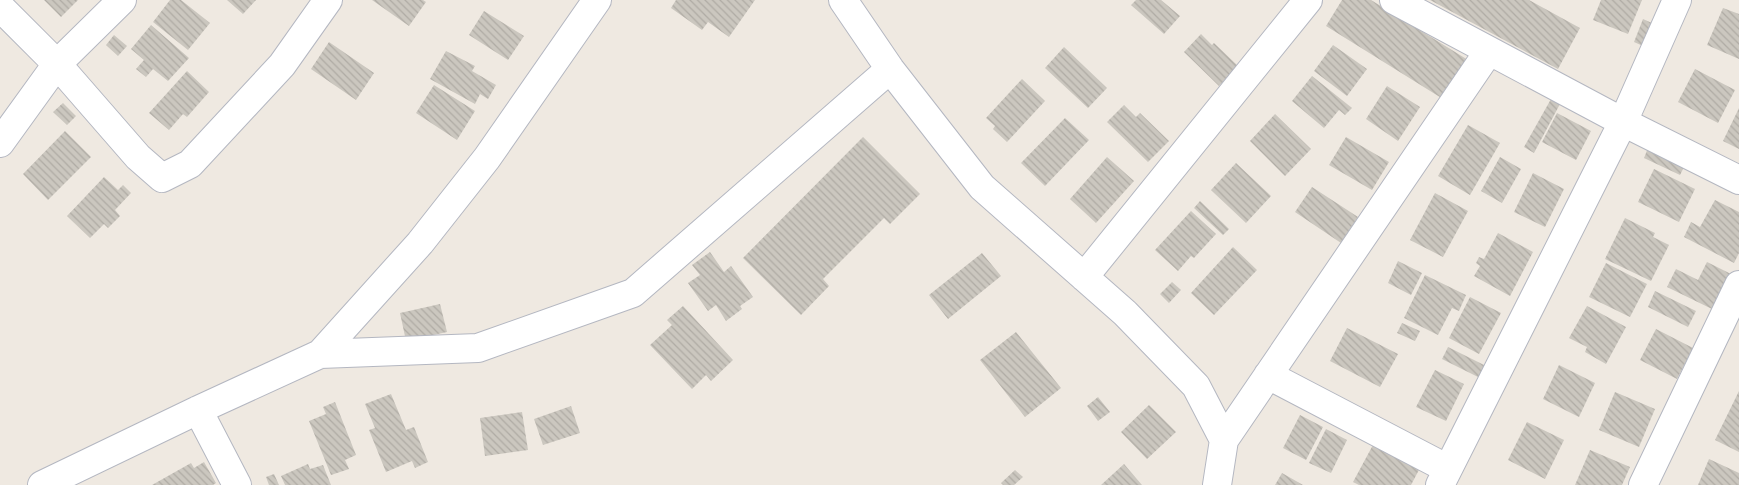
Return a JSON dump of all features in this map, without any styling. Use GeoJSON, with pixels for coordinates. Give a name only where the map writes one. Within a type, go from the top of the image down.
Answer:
{"type":"FeatureCollection","features":[{"type":"Feature","properties":{"kind":"street"},"geometry":{"type":"LineString","coordinates":[[0,143],[57,64],[122,0]]}},
{"type":"Feature","properties":{"kind":"street"},"geometry":{"type":"LineString","coordinates":[[0,7],[57,64],[138,157],[162,178],[190,164],[282,65],[328,0]]}},
{"type":"Feature","properties":{"kind":"street"},"geometry":{"type":"LineString","coordinates":[[320,354],[420,243],[487,158],[597,0]]}},
{"type":"Feature","properties":{"kind":"street"},"geometry":{"type":"LineString","coordinates":[[842,0],[890,69],[982,187],[1125,313],[1196,386],[1224,440]]}},
{"type":"Feature","properties":{"kind":"street"},"geometry":{"type":"LineString","coordinates":[[1084,277],[1308,0]]}},
{"type":"Feature","properties":{"kind":"street"},"geometry":{"type":"LineString","coordinates":[[1394,0],[1623,122],[1739,180]]}},
{"type":"Feature","properties":{"kind":"street"},"geometry":{"type":"LineString","coordinates":[[1268,374],[1444,477],[1623,122],[1677,0]]}},
{"type":"Feature","properties":{"kind":"street"},"geometry":{"type":"LineString","coordinates":[[1217,485],[1224,440],[1489,50]]}},
{"type":"Feature","properties":{"kind":"street"},"geometry":{"type":"LineString","coordinates":[[42,485],[320,354],[478,348],[633,293],[890,69]]}},
{"type":"Feature","properties":{"kind":"street"},"geometry":{"type":"LineString","coordinates":[[1643,485],[1739,285]]}},
{"type":"Feature","properties":{"kind":"street"},"geometry":{"type":"LineString","coordinates":[[198,410],[236,485]]}},
{"type":"Feature","properties":{"kind":"building"},"geometry":{"type":"Polygon","coordinates":[[[44,0],[78,0],[61,17],[44,0]]]}},
{"type":"Feature","properties":{"kind":"building"},"geometry":{"type":"Polygon","coordinates":[[[170,0],[181,0],[210,23],[188,50],[153,22],[170,0]]]}},
{"type":"Feature","properties":{"kind":"building"},"geometry":{"type":"Polygon","coordinates":[[[227,0],[256,0],[243,14],[227,0]]]}},
{"type":"Feature","properties":{"kind":"building"},"geometry":{"type":"Polygon","coordinates":[[[372,0],[423,0],[426,2],[409,26],[372,0]]]}},
{"type":"Feature","properties":{"kind":"building"},"geometry":{"type":"Polygon","coordinates":[[[676,0],[755,0],[729,37],[708,22],[702,30],[671,8],[676,0]]]}},
{"type":"Feature","properties":{"kind":"building"},"geometry":{"type":"Polygon","coordinates":[[[1136,0],[1161,0],[1180,16],[1164,34],[1131,5],[1136,0]]]}},
{"type":"Feature","properties":{"kind":"building"},"geometry":{"type":"Polygon","coordinates":[[[1342,0],[1371,0],[1468,60],[1443,99],[1326,26],[1342,0]]]}},
{"type":"Feature","properties":{"kind":"building"},"geometry":{"type":"Polygon","coordinates":[[[1430,0],[1529,0],[1580,28],[1558,69],[1430,0]]]}},
{"type":"Feature","properties":{"kind":"building"},"geometry":{"type":"Polygon","coordinates":[[[1601,0],[1642,0],[1628,34],[1593,20],[1601,0]]]}},
{"type":"Feature","properties":{"kind":"building"},"geometry":{"type":"Polygon","coordinates":[[[1723,8],[1739,14],[1739,59],[1707,45],[1723,8]]]}},
{"type":"Feature","properties":{"kind":"building"},"geometry":{"type":"Polygon","coordinates":[[[484,11],[524,36],[508,60],[469,35],[484,11]]]}},
{"type":"Feature","properties":{"kind":"building"},"geometry":{"type":"Polygon","coordinates":[[[1643,19],[1654,24],[1643,46],[1634,42],[1643,19]]]}},
{"type":"Feature","properties":{"kind":"building"},"geometry":{"type":"Polygon","coordinates":[[[151,25],[189,58],[168,81],[153,69],[146,77],[136,69],[144,60],[131,49],[151,25]]]}},
{"type":"Feature","properties":{"kind":"building"},"geometry":{"type":"Polygon","coordinates":[[[1201,34],[1212,45],[1214,43],[1238,66],[1219,86],[1184,52],[1201,34]]]}},
{"type":"Feature","properties":{"kind":"building"},"geometry":{"type":"Polygon","coordinates":[[[114,35],[127,46],[118,56],[106,45],[114,35]]]}},
{"type":"Feature","properties":{"kind":"building"},"geometry":{"type":"Polygon","coordinates":[[[329,42],[374,73],[356,100],[311,69],[329,42]]]}},
{"type":"Feature","properties":{"kind":"building"},"geometry":{"type":"Polygon","coordinates":[[[1333,45],[1367,69],[1347,96],[1314,71],[1333,45]]]}},
{"type":"Feature","properties":{"kind":"building"},"geometry":{"type":"Polygon","coordinates":[[[1064,47],[1107,88],[1088,108],[1045,68],[1064,47]]]}},
{"type":"Feature","properties":{"kind":"building"},"geometry":{"type":"Polygon","coordinates":[[[446,51],[475,66],[472,71],[496,85],[488,99],[480,94],[475,104],[430,79],[446,51]]]}},
{"type":"Feature","properties":{"kind":"building"},"geometry":{"type":"Polygon","coordinates":[[[1695,69],[1735,90],[1718,123],[1678,102],[1695,69]]]}},
{"type":"Feature","properties":{"kind":"building"},"geometry":{"type":"Polygon","coordinates":[[[187,71],[209,92],[187,117],[183,114],[169,130],[149,113],[187,71]]]}},
{"type":"Feature","properties":{"kind":"building"},"geometry":{"type":"Polygon","coordinates":[[[1312,76],[1352,108],[1345,115],[1339,110],[1324,128],[1292,101],[1312,76]]]}},
{"type":"Feature","properties":{"kind":"building"},"geometry":{"type":"Polygon","coordinates":[[[1022,79],[1045,101],[1007,142],[993,129],[995,126],[986,118],[1022,79]]]}},
{"type":"Feature","properties":{"kind":"building"},"geometry":{"type":"Polygon","coordinates":[[[434,85],[475,111],[457,140],[416,113],[434,85]]]}},
{"type":"Feature","properties":{"kind":"building"},"geometry":{"type":"Polygon","coordinates":[[[1387,86],[1420,107],[1398,141],[1366,119],[1387,86]]]}},
{"type":"Feature","properties":{"kind":"building"},"geometry":{"type":"Polygon","coordinates":[[[1551,99],[1560,104],[1534,153],[1524,147],[1551,99]]]}},
{"type":"Feature","properties":{"kind":"building"},"geometry":{"type":"Polygon","coordinates":[[[63,103],[76,116],[67,125],[53,112],[63,103]]]}},
{"type":"Feature","properties":{"kind":"building"},"geometry":{"type":"Polygon","coordinates":[[[1124,105],[1136,117],[1140,113],[1169,141],[1148,162],[1107,122],[1124,105]]]}},
{"type":"Feature","properties":{"kind":"building"},"geometry":{"type":"Polygon","coordinates":[[[1739,108],[1739,149],[1723,141],[1739,108]]]}},
{"type":"Feature","properties":{"kind":"building"},"geometry":{"type":"Polygon","coordinates":[[[1557,113],[1591,131],[1576,160],[1542,142],[1557,113]]]}},
{"type":"Feature","properties":{"kind":"building"},"geometry":{"type":"Polygon","coordinates":[[[1275,114],[1311,149],[1285,176],[1250,141],[1275,114]]]}},
{"type":"Feature","properties":{"kind":"building"},"geometry":{"type":"Polygon","coordinates":[[[1065,118],[1089,140],[1045,186],[1021,163],[1065,118]]]}},
{"type":"Feature","properties":{"kind":"building"},"geometry":{"type":"Polygon","coordinates":[[[1468,125],[1500,143],[1470,195],[1438,176],[1468,125]]]}},
{"type":"Feature","properties":{"kind":"building"},"geometry":{"type":"Polygon","coordinates":[[[65,131],[91,157],[48,200],[23,174],[65,131]]]}},
{"type":"Feature","properties":{"kind":"building"},"geometry":{"type":"Polygon","coordinates":[[[863,137],[920,194],[890,224],[884,218],[823,279],[829,286],[801,315],[743,258],[863,137]]]}},
{"type":"Feature","properties":{"kind":"building"},"geometry":{"type":"Polygon","coordinates":[[[1346,137],[1389,162],[1372,190],[1329,165],[1346,137]]]}},
{"type":"Feature","properties":{"kind":"building"},"geometry":{"type":"Polygon","coordinates":[[[1648,148],[1685,165],[1680,175],[1644,158],[1648,148]]]}},
{"type":"Feature","properties":{"kind":"building"},"geometry":{"type":"Polygon","coordinates":[[[1107,157],[1134,181],[1096,223],[1070,199],[1107,157]]]}},
{"type":"Feature","properties":{"kind":"building"},"geometry":{"type":"Polygon","coordinates":[[[1500,157],[1521,169],[1502,203],[1481,191],[1500,157]]]}},
{"type":"Feature","properties":{"kind":"building"},"geometry":{"type":"Polygon","coordinates":[[[1236,163],[1271,196],[1246,223],[1211,190],[1236,163]]]}},
{"type":"Feature","properties":{"kind":"building"},"geometry":{"type":"Polygon","coordinates":[[[1654,169],[1695,189],[1679,222],[1638,202],[1654,169]]]}},
{"type":"Feature","properties":{"kind":"building"},"geometry":{"type":"Polygon","coordinates":[[[1533,173],[1564,189],[1545,227],[1514,212],[1533,173]]]}},
{"type":"Feature","properties":{"kind":"building"},"geometry":{"type":"Polygon","coordinates":[[[104,177],[118,190],[123,185],[131,193],[115,210],[120,216],[108,228],[104,224],[90,238],[67,216],[104,177]]]}},
{"type":"Feature","properties":{"kind":"building"},"geometry":{"type":"Polygon","coordinates":[[[1312,187],[1358,217],[1341,243],[1295,212],[1312,187]]]}},
{"type":"Feature","properties":{"kind":"building"},"geometry":{"type":"Polygon","coordinates":[[[1435,193],[1468,211],[1443,257],[1410,240],[1435,193]]]}},
{"type":"Feature","properties":{"kind":"building"},"geometry":{"type":"Polygon","coordinates":[[[1715,200],[1739,212],[1739,253],[1734,263],[1684,237],[1691,222],[1700,227],[1715,200]]]}},
{"type":"Feature","properties":{"kind":"building"},"geometry":{"type":"Polygon","coordinates":[[[1200,201],[1229,229],[1223,235],[1194,208],[1200,201]]]}},
{"type":"Feature","properties":{"kind":"building"},"geometry":{"type":"Polygon","coordinates":[[[1191,211],[1216,234],[1194,258],[1191,256],[1178,271],[1155,250],[1191,211]]]}},
{"type":"Feature","properties":{"kind":"building"},"geometry":{"type":"Polygon","coordinates":[[[1625,218],[1655,233],[1653,237],[1669,245],[1651,281],[1605,259],[1625,218]]]}},
{"type":"Feature","properties":{"kind":"building"},"geometry":{"type":"Polygon","coordinates":[[[1498,233],[1533,252],[1510,296],[1474,276],[1480,266],[1476,263],[1479,257],[1484,259],[1498,233]]]}},
{"type":"Feature","properties":{"kind":"building"},"geometry":{"type":"Polygon","coordinates":[[[1233,247],[1257,270],[1214,315],[1191,293],[1233,247]]]}},
{"type":"Feature","properties":{"kind":"building"},"geometry":{"type":"Polygon","coordinates":[[[710,252],[724,272],[731,266],[753,297],[740,306],[742,309],[726,321],[716,305],[708,311],[688,283],[700,275],[692,265],[710,252]]]}},
{"type":"Feature","properties":{"kind":"building"},"geometry":{"type":"Polygon","coordinates":[[[982,253],[1001,276],[948,319],[929,295],[982,253]]]}},
{"type":"Feature","properties":{"kind":"building"},"geometry":{"type":"Polygon","coordinates":[[[1398,261],[1422,273],[1411,295],[1388,283],[1398,261]]]}},
{"type":"Feature","properties":{"kind":"building"},"geometry":{"type":"Polygon","coordinates":[[[1707,262],[1739,278],[1730,297],[1720,292],[1712,309],[1667,287],[1676,269],[1698,280],[1707,262]]]}},
{"type":"Feature","properties":{"kind":"building"},"geometry":{"type":"Polygon","coordinates":[[[1606,263],[1647,284],[1630,317],[1589,297],[1606,263]]]}},
{"type":"Feature","properties":{"kind":"building"},"geometry":{"type":"Polygon","coordinates":[[[1425,275],[1466,295],[1459,311],[1452,308],[1438,335],[1404,318],[1425,275]]]}},
{"type":"Feature","properties":{"kind":"building"},"geometry":{"type":"Polygon","coordinates":[[[1172,282],[1181,290],[1169,303],[1160,294],[1172,282]]]}},
{"type":"Feature","properties":{"kind":"building"},"geometry":{"type":"Polygon","coordinates":[[[1655,291],[1696,311],[1688,327],[1648,307],[1655,291]]]}},
{"type":"Feature","properties":{"kind":"building"},"geometry":{"type":"Polygon","coordinates":[[[1470,297],[1501,313],[1479,354],[1449,338],[1470,297]]]}},
{"type":"Feature","properties":{"kind":"building"},"geometry":{"type":"Polygon","coordinates":[[[440,304],[447,332],[406,341],[400,313],[440,304]]]}},
{"type":"Feature","properties":{"kind":"building"},"geometry":{"type":"Polygon","coordinates":[[[683,306],[733,360],[711,381],[706,375],[692,389],[650,345],[672,325],[667,320],[683,306]]]}},
{"type":"Feature","properties":{"kind":"building"},"geometry":{"type":"Polygon","coordinates":[[[1587,306],[1626,327],[1606,364],[1585,352],[1587,347],[1569,338],[1587,306]]]}},
{"type":"Feature","properties":{"kind":"building"},"geometry":{"type":"Polygon","coordinates":[[[1402,323],[1420,331],[1415,341],[1397,333],[1402,323]]]}},
{"type":"Feature","properties":{"kind":"building"},"geometry":{"type":"Polygon","coordinates":[[[1347,328],[1398,354],[1380,387],[1330,361],[1347,328]]]}},
{"type":"Feature","properties":{"kind":"building"},"geometry":{"type":"Polygon","coordinates":[[[1656,329],[1693,348],[1677,379],[1640,360],[1656,329]]]}},
{"type":"Feature","properties":{"kind":"building"},"geometry":{"type":"Polygon","coordinates":[[[1016,332],[1061,388],[1025,417],[980,360],[1016,332]]]}},
{"type":"Feature","properties":{"kind":"building"},"geometry":{"type":"Polygon","coordinates":[[[1448,347],[1490,368],[1484,380],[1442,359],[1448,347]]]}},
{"type":"Feature","properties":{"kind":"building"},"geometry":{"type":"Polygon","coordinates":[[[1559,365],[1595,383],[1579,417],[1543,399],[1559,365]]]}},
{"type":"Feature","properties":{"kind":"building"},"geometry":{"type":"Polygon","coordinates":[[[1435,370],[1464,384],[1446,421],[1416,407],[1435,370]]]}},
{"type":"Feature","properties":{"kind":"building"},"geometry":{"type":"Polygon","coordinates":[[[1739,391],[1739,452],[1715,440],[1739,391]]]}},
{"type":"Feature","properties":{"kind":"building"},"geometry":{"type":"Polygon","coordinates":[[[1615,392],[1655,409],[1639,447],[1599,430],[1615,392]]]}},
{"type":"Feature","properties":{"kind":"building"},"geometry":{"type":"Polygon","coordinates":[[[391,394],[406,430],[414,427],[428,462],[415,468],[412,461],[386,472],[369,430],[375,428],[365,404],[391,394]]]}},
{"type":"Feature","properties":{"kind":"building"},"geometry":{"type":"Polygon","coordinates":[[[1098,397],[1110,412],[1098,421],[1087,406],[1098,397]]]}},
{"type":"Feature","properties":{"kind":"building"},"geometry":{"type":"Polygon","coordinates":[[[335,402],[356,455],[345,460],[349,469],[331,475],[309,421],[326,414],[323,407],[335,402]]]}},
{"type":"Feature","properties":{"kind":"building"},"geometry":{"type":"Polygon","coordinates":[[[1149,405],[1176,432],[1147,459],[1121,432],[1149,405]]]}},
{"type":"Feature","properties":{"kind":"building"},"geometry":{"type":"Polygon","coordinates":[[[571,406],[580,433],[543,445],[534,419],[571,406]]]}},
{"type":"Feature","properties":{"kind":"building"},"geometry":{"type":"Polygon","coordinates":[[[522,412],[528,450],[485,456],[480,418],[522,412]]]}},
{"type":"Feature","properties":{"kind":"building"},"geometry":{"type":"Polygon","coordinates":[[[1300,415],[1323,427],[1306,460],[1283,448],[1300,415]]]}},
{"type":"Feature","properties":{"kind":"building"},"geometry":{"type":"Polygon","coordinates":[[[1527,422],[1564,440],[1545,479],[1508,460],[1527,422]]]}},
{"type":"Feature","properties":{"kind":"building"},"geometry":{"type":"Polygon","coordinates":[[[1326,429],[1347,440],[1331,473],[1309,463],[1326,429]]]}},
{"type":"Feature","properties":{"kind":"building"},"geometry":{"type":"Polygon","coordinates":[[[1374,443],[1420,468],[1411,485],[1359,485],[1353,482],[1374,443]]]}},
{"type":"Feature","properties":{"kind":"building"},"geometry":{"type":"Polygon","coordinates":[[[1590,450],[1630,467],[1622,485],[1575,485],[1590,450]]]}},
{"type":"Feature","properties":{"kind":"building"},"geometry":{"type":"Polygon","coordinates":[[[1709,459],[1739,473],[1739,485],[1698,485],[1709,459]]]}},
{"type":"Feature","properties":{"kind":"building"},"geometry":{"type":"Polygon","coordinates":[[[204,462],[216,483],[213,485],[152,485],[191,463],[194,468],[204,462]]]}},
{"type":"Feature","properties":{"kind":"building"},"geometry":{"type":"Polygon","coordinates":[[[308,464],[310,469],[323,465],[331,485],[285,485],[281,476],[308,464]]]}},
{"type":"Feature","properties":{"kind":"building"},"geometry":{"type":"Polygon","coordinates":[[[1124,464],[1142,485],[1101,485],[1124,464]]]}},
{"type":"Feature","properties":{"kind":"building"},"geometry":{"type":"Polygon","coordinates":[[[1015,470],[1023,477],[1014,485],[1003,485],[1001,483],[1015,470]]]}},
{"type":"Feature","properties":{"kind":"building"},"geometry":{"type":"Polygon","coordinates":[[[1282,473],[1303,485],[1275,485],[1282,473]]]}},
{"type":"Feature","properties":{"kind":"building"},"geometry":{"type":"Polygon","coordinates":[[[274,474],[279,485],[269,485],[266,477],[274,474]]]}}]}
